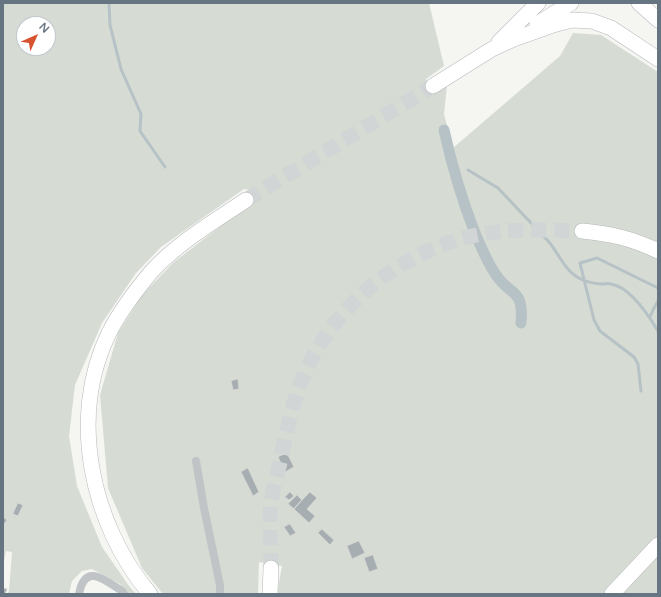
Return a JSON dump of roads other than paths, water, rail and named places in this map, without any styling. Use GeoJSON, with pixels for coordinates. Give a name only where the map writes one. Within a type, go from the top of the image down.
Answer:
{"type":"FeatureCollection","features":[{"type":"Feature","properties":{"kind":"highway"},"geometry":{"type":"LineString","coordinates":[[522,20],[531,3]]}},
{"type":"Feature","properties":{"kind":"highway"},"geometry":{"type":"LineString","coordinates":[[492,50],[538,3]]}},
{"type":"Feature","properties":{"kind":"highway"},"geometry":{"type":"LineString","coordinates":[[433,86],[492,50],[514,39],[571,3]]}},
{"type":"Feature","properties":{"kind":"highway"},"geometry":{"type":"LineString","coordinates":[[639,3],[658,20]]}},
{"type":"Feature","properties":{"kind":"highway"},"geometry":{"type":"LineString","coordinates":[[514,39],[562,22],[577,20],[592,21],[611,28],[658,59]]}},
{"type":"Feature","properties":{"kind":"highway"},"geometry":{"type":"LineString","coordinates":[[148,592],[127,564],[113,538],[104,518],[95,487],[90,456],[89,423],[96,371],[108,334],[117,318],[153,271],[194,234],[246,200]]}},
{"type":"Feature","properties":{"kind":"highway"},"geometry":{"type":"LineString","coordinates":[[582,231],[623,237],[658,251]]}},
{"type":"Feature","properties":{"kind":"highway"},"geometry":{"type":"LineString","coordinates":[[612,594],[658,545]]}},
{"type":"Feature","properties":{"kind":"highway"},"geometry":{"type":"LineString","coordinates":[[270,594],[271,568]]}},
{"type":"Feature","properties":{"kind":"street"},"geometry":{"type":"LineString","coordinates":[[196,461],[220,585],[220,594]]}},
{"type":"Feature","properties":{"kind":"street"},"geometry":{"type":"LineString","coordinates":[[79,594],[84,581],[91,575],[98,576],[122,591],[124,594]]}},
{"type":"Feature","properties":{"kind":"waterway"},"geometry":{"type":"LineString","coordinates":[[109,3],[110,25],[121,69],[141,114],[140,131],[165,167]]}},
{"type":"Feature","properties":{"kind":"waterway"},"geometry":{"type":"LineString","coordinates":[[444,130],[450,157],[475,233],[487,260],[496,275],[518,298],[521,312],[521,323]]}},
{"type":"Feature","properties":{"kind":"waterway"},"geometry":{"type":"LineString","coordinates":[[468,170],[498,188],[549,242],[571,272],[586,281],[597,284],[610,284],[625,290],[638,303],[658,331]]}},
{"type":"Feature","properties":{"kind":"waterway"},"geometry":{"type":"LineString","coordinates":[[641,391],[638,364],[634,357],[600,331],[594,320],[580,263],[597,258],[658,288]]}},
{"type":"Feature","properties":{"kind":"waterway"},"geometry":{"type":"LineString","coordinates":[[650,317],[658,301]]}},
{"type":"Feature","properties":{"kind":"tunnel"},"geometry":{"type":"LineString","coordinates":[[246,200],[433,86]]}},
{"type":"Feature","properties":{"kind":"tunnel"},"geometry":{"type":"LineString","coordinates":[[271,568],[271,502],[295,400],[301,382],[314,355],[330,330],[349,307],[371,287],[395,269],[421,254],[448,243],[477,235],[503,231],[582,231]]}}]}
